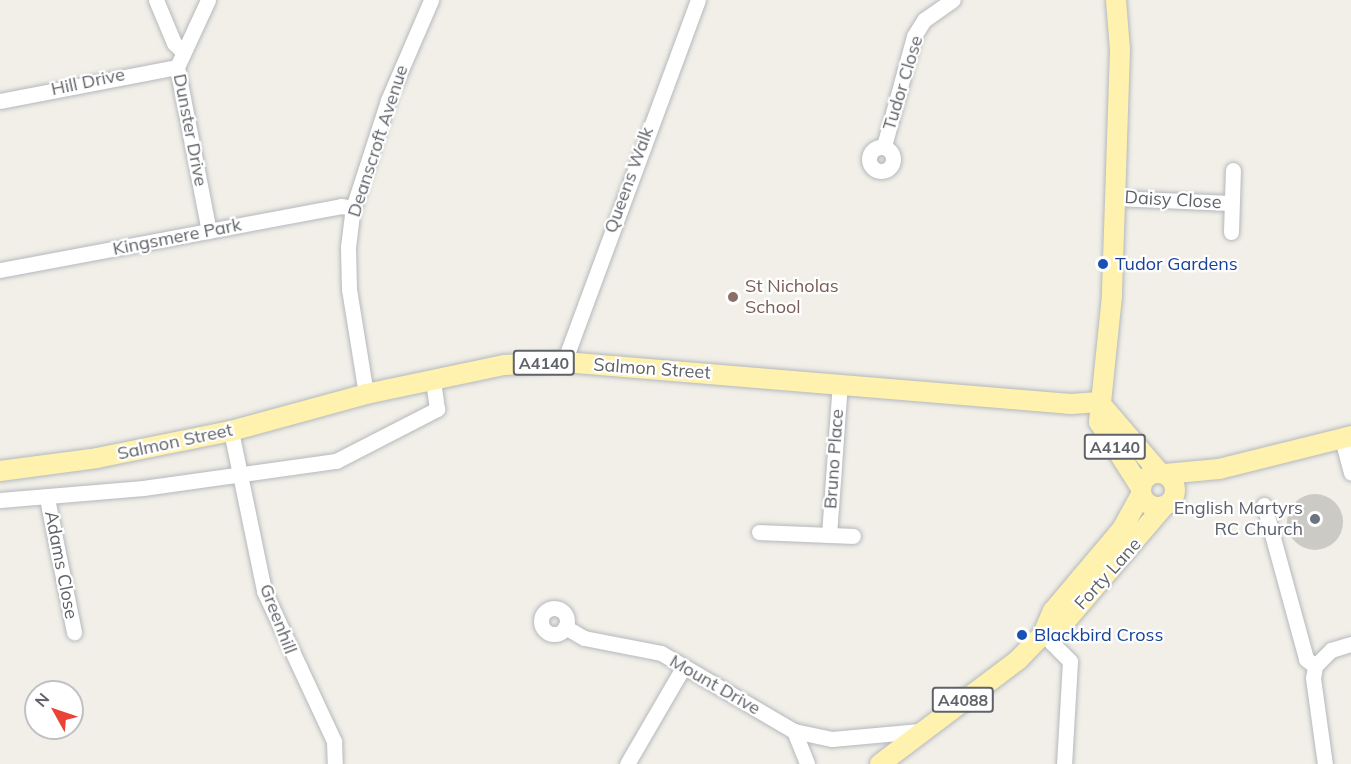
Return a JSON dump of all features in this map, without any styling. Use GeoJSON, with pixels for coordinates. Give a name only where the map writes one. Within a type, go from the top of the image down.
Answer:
{"type":"FeatureCollection","features":[{"type":"Feature","properties":{"kind":"main road"},"geometry":{"type":"LineString","coordinates":[[1099,402],[1106,382],[1115,198],[1120,50],[1116,0]]}},
{"type":"Feature","properties":{"kind":"main road","name":"Salmon Street"},"geometry":{"type":"LineString","coordinates":[[0,471],[97,458],[231,431],[366,394],[504,365],[564,362],[840,383],[1071,404],[1099,402]]}},
{"type":"Feature","properties":{"kind":"main road","name":"A4140"},"geometry":{"type":"LineString","coordinates":[[1099,402],[1162,473]]}},
{"type":"Feature","properties":{"kind":"main road","name":"A4140"},"geometry":{"type":"LineString","coordinates":[[1099,402],[1099,422],[1141,491]]}},
{"type":"Feature","properties":{"kind":"main road","name":"A4088"},"geometry":{"type":"LineString","coordinates":[[1162,473],[1219,470],[1346,438]]}},
{"type":"Feature","properties":{"kind":"main road","name":"A4088"},"geometry":{"type":"LineString","coordinates":[[1170,501],[1219,470]]}},
{"type":"Feature","properties":{"kind":"main road"},"geometry":{"type":"LineString","coordinates":[[1162,473],[1174,482],[1170,501],[1150,505],[1141,491],[1148,476],[1162,473]]}},
{"type":"Feature","properties":{"kind":"main road","name":"Forty Lane"},"geometry":{"type":"LineString","coordinates":[[1043,634],[1053,611],[1122,529],[1141,491]]}},
{"type":"Feature","properties":{"kind":"main road","name":"Forty Lane"},"geometry":{"type":"LineString","coordinates":[[880,764],[920,731],[1018,660],[1043,634],[1064,623],[1170,501]]}},
{"type":"Feature","properties":{"kind":"street"},"geometry":{"type":"LineString","coordinates":[[156,0],[174,43],[182,51]]}},
{"type":"Feature","properties":{"kind":"street","name":"Dunster Drive"},"geometry":{"type":"LineString","coordinates":[[208,0],[182,51],[177,67],[210,231]]}},
{"type":"Feature","properties":{"kind":"street","name":"Deanscroft Avenue"},"geometry":{"type":"LineString","coordinates":[[366,394],[349,289],[348,247],[353,208],[388,100],[431,0]]}},
{"type":"Feature","properties":{"kind":"street","name":"Queens Walk"},"geometry":{"type":"LineString","coordinates":[[564,362],[698,0]]}},
{"type":"Feature","properties":{"kind":"street","name":"Tudor Close"},"geometry":{"type":"LineString","coordinates":[[884,146],[914,36],[924,20],[953,0]]}},
{"type":"Feature","properties":{"kind":"street","name":"Hill Drive"},"geometry":{"type":"LineString","coordinates":[[0,101],[177,67]]}},
{"type":"Feature","properties":{"kind":"street","name":"Daisy Close"},"geometry":{"type":"LineString","coordinates":[[1231,232],[1233,170]]}},
{"type":"Feature","properties":{"kind":"street","name":"Daisy Close"},"geometry":{"type":"LineString","coordinates":[[1115,198],[1231,203]]}},
{"type":"Feature","properties":{"kind":"street","name":"Kingsmere Park"},"geometry":{"type":"LineString","coordinates":[[0,270],[341,206],[353,208]]}},
{"type":"Feature","properties":{"kind":"street","name":"Salmon Street"},"geometry":{"type":"LineString","coordinates":[[0,500],[47,498],[336,461],[437,409],[433,380]]}},
{"type":"Feature","properties":{"kind":"street","name":"Bruno Place"},"geometry":{"type":"LineString","coordinates":[[829,535],[840,383]]}},
{"type":"Feature","properties":{"kind":"street","name":"Greenhill"},"geometry":{"type":"LineString","coordinates":[[231,431],[242,474],[264,591],[334,741],[335,764]]}},
{"type":"Feature","properties":{"kind":"street"},"geometry":{"type":"LineString","coordinates":[[1346,438],[1351,473]]}},
{"type":"Feature","properties":{"kind":"street","name":"Adams Close"},"geometry":{"type":"LineString","coordinates":[[47,498],[74,632]]}},
{"type":"Feature","properties":{"kind":"street"},"geometry":{"type":"LineString","coordinates":[[1264,505],[1306,659],[1315,666]]}},
{"type":"Feature","properties":{"kind":"street","name":"Bruno Place"},"geometry":{"type":"LineString","coordinates":[[759,531],[853,536]]}},
{"type":"Feature","properties":{"kind":"street","name":"Mount Drive"},"geometry":{"type":"LineString","coordinates":[[565,627],[584,638],[661,653],[794,731],[832,739],[920,731]]}},
{"type":"Feature","properties":{"kind":"street"},"geometry":{"type":"LineString","coordinates":[[1043,634],[1070,661],[1064,764]]}},
{"type":"Feature","properties":{"kind":"street"},"geometry":{"type":"LineString","coordinates":[[1325,764],[1313,678],[1315,666],[1331,650],[1351,644]]}},
{"type":"Feature","properties":{"kind":"street"},"geometry":{"type":"LineString","coordinates":[[627,764],[684,666]]}},
{"type":"Feature","properties":{"kind":"street"},"geometry":{"type":"LineString","coordinates":[[794,731],[807,764]]}},
{"type":"Feature","properties":{"kind":"building","name":"English Martyrs RC Church"},"geometry":{"type":"Polygon","coordinates":[[[1309,494],[1321,494],[1331,498],[1339,506],[1343,522],[1339,538],[1331,546],[1321,550],[1309,550],[1299,546],[1291,538],[1287,528],[1287,516],[1291,506],[1299,498],[1309,494]]]}},
{"type":"Feature","properties":{"kind":"place","name":"Tudor Gardens"},"geometry":{"type":"Point","coordinates":[1103,264]}},
{"type":"Feature","properties":{"kind":"place","name":"St Nicholas School"},"geometry":{"type":"Point","coordinates":[733,297]}},
{"type":"Feature","properties":{"kind":"place","name":"English Martyrs RC Church"},"geometry":{"type":"Point","coordinates":[1315,519]}},
{"type":"Feature","properties":{"kind":"place","name":"Blackbird Cross"},"geometry":{"type":"Point","coordinates":[1022,635]}}]}
